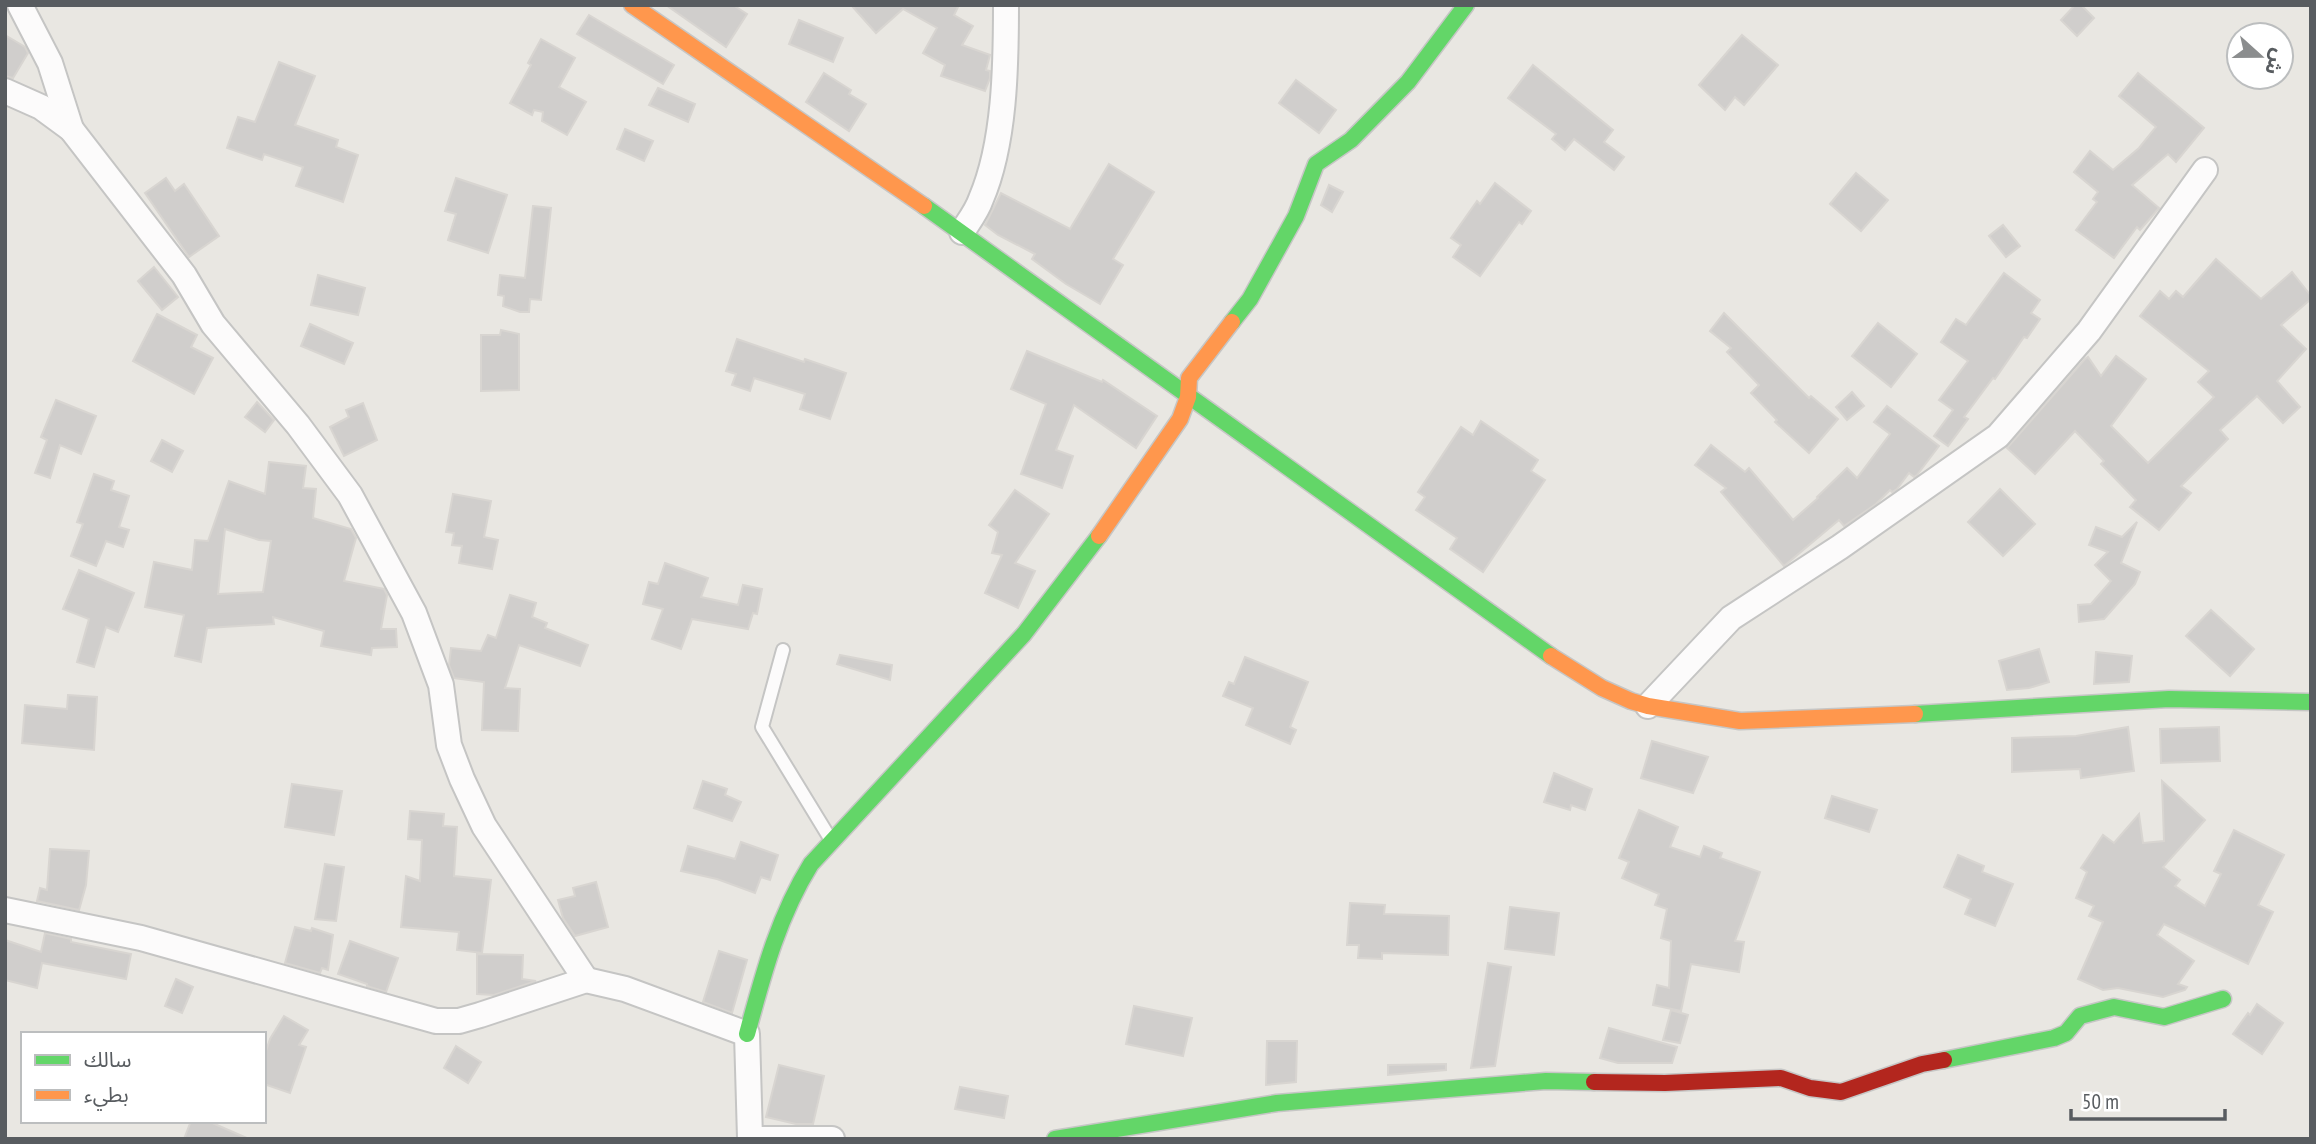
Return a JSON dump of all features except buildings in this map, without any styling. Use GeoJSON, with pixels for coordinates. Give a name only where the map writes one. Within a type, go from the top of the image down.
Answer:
{"type":"FeatureCollection","features":[{"type":"Feature","properties":{"kind":"street"},"geometry":{"type":"LineString","coordinates":[[20,5],[50,63],[71,129]]}},
{"type":"Feature","properties":{"kind":"street"},"geometry":{"type":"LineString","coordinates":[[632,5],[962,232],[1551,656],[1602,688],[1648,706],[1740,721],[1839,719],[2169,699],[2311,702]]}},
{"type":"Feature","properties":{"kind":"street"},"geometry":{"type":"LineString","coordinates":[[962,232],[981,200],[996,154],[1006,5]]}},
{"type":"Feature","properties":{"kind":"street"},"geometry":{"type":"LineString","coordinates":[[832,1139],[750,1138],[747,1034],[781,916],[796,885],[831,840],[1024,634],[1094,543],[1180,419],[1188,397],[1189,378],[1250,299],[1271,264],[1296,216],[1316,164],[1351,140],[1408,82],[1466,5]]}},
{"type":"Feature","properties":{"kind":"street"},"geometry":{"type":"LineString","coordinates":[[5,91],[41,107],[71,129],[184,275],[213,324],[298,425],[350,495],[414,613],[440,685],[449,745],[461,779],[484,826],[586,980]]}},
{"type":"Feature","properties":{"kind":"street"},"geometry":{"type":"LineString","coordinates":[[1648,706],[1731,618],[1840,547],[1998,436],[2088,331],[2205,170]]}},
{"type":"Feature","properties":{"kind":"street"},"geometry":{"type":"LineString","coordinates":[[5,910],[141,938],[436,1021],[459,1021],[586,980],[625,989],[747,1034]]}},
{"type":"Feature","properties":{"kind":"street"},"geometry":{"type":"LineString","coordinates":[[1055,1139],[1277,1103],[1546,1080],[1665,1083],[1781,1077],[1810,1088],[1841,1092],[1922,1064],[2054,1038],[2066,1033],[2080,1016],[2114,1007],[2164,1017],[2223,999]]}},
{"type":"Feature","properties":{"kind":"lane"},"geometry":{"type":"LineString","coordinates":[[783,650],[762,727],[831,840]]}},
{"type":"Feature","properties":{"kind":"traffic: fast"},"geometry":{"type":"LineString","coordinates":[[1232,322],[1250,299],[1296,216],[1316,164],[1351,140],[1408,82],[1466,5]]}},
{"type":"Feature","properties":{"kind":"traffic: fast"},"geometry":{"type":"LineString","coordinates":[[924,206],[1551,656]]}},
{"type":"Feature","properties":{"kind":"traffic: fast"},"geometry":{"type":"LineString","coordinates":[[747,1034],[780,926],[811,864],[1024,634],[1099,536]]}},
{"type":"Feature","properties":{"kind":"traffic: fast"},"geometry":{"type":"LineString","coordinates":[[1915,714],[2169,699],[2311,702]]}},
{"type":"Feature","properties":{"kind":"traffic: fast"},"geometry":{"type":"LineString","coordinates":[[1944,1060],[2054,1038],[2066,1033],[2080,1016],[2114,1007],[2164,1017],[2223,999]]}},
{"type":"Feature","properties":{"kind":"traffic: fast"},"geometry":{"type":"LineString","coordinates":[[1055,1139],[1277,1103],[1546,1081],[1594,1082]]}},
{"type":"Feature","properties":{"kind":"traffic: slow"},"geometry":{"type":"LineString","coordinates":[[632,5],[924,206]]}},
{"type":"Feature","properties":{"kind":"traffic: slow"},"geometry":{"type":"LineString","coordinates":[[1099,536],[1180,419],[1188,397],[1189,378],[1232,322]]}},
{"type":"Feature","properties":{"kind":"traffic: slow"},"geometry":{"type":"LineString","coordinates":[[1551,656],[1602,688],[1631,701],[1740,721],[1915,714]]}},
{"type":"Feature","properties":{"kind":"traffic: jam"},"geometry":{"type":"LineString","coordinates":[[1594,1082],[1665,1083],[1781,1078],[1810,1088],[1841,1092],[1922,1064],[1944,1060]]}}]}
